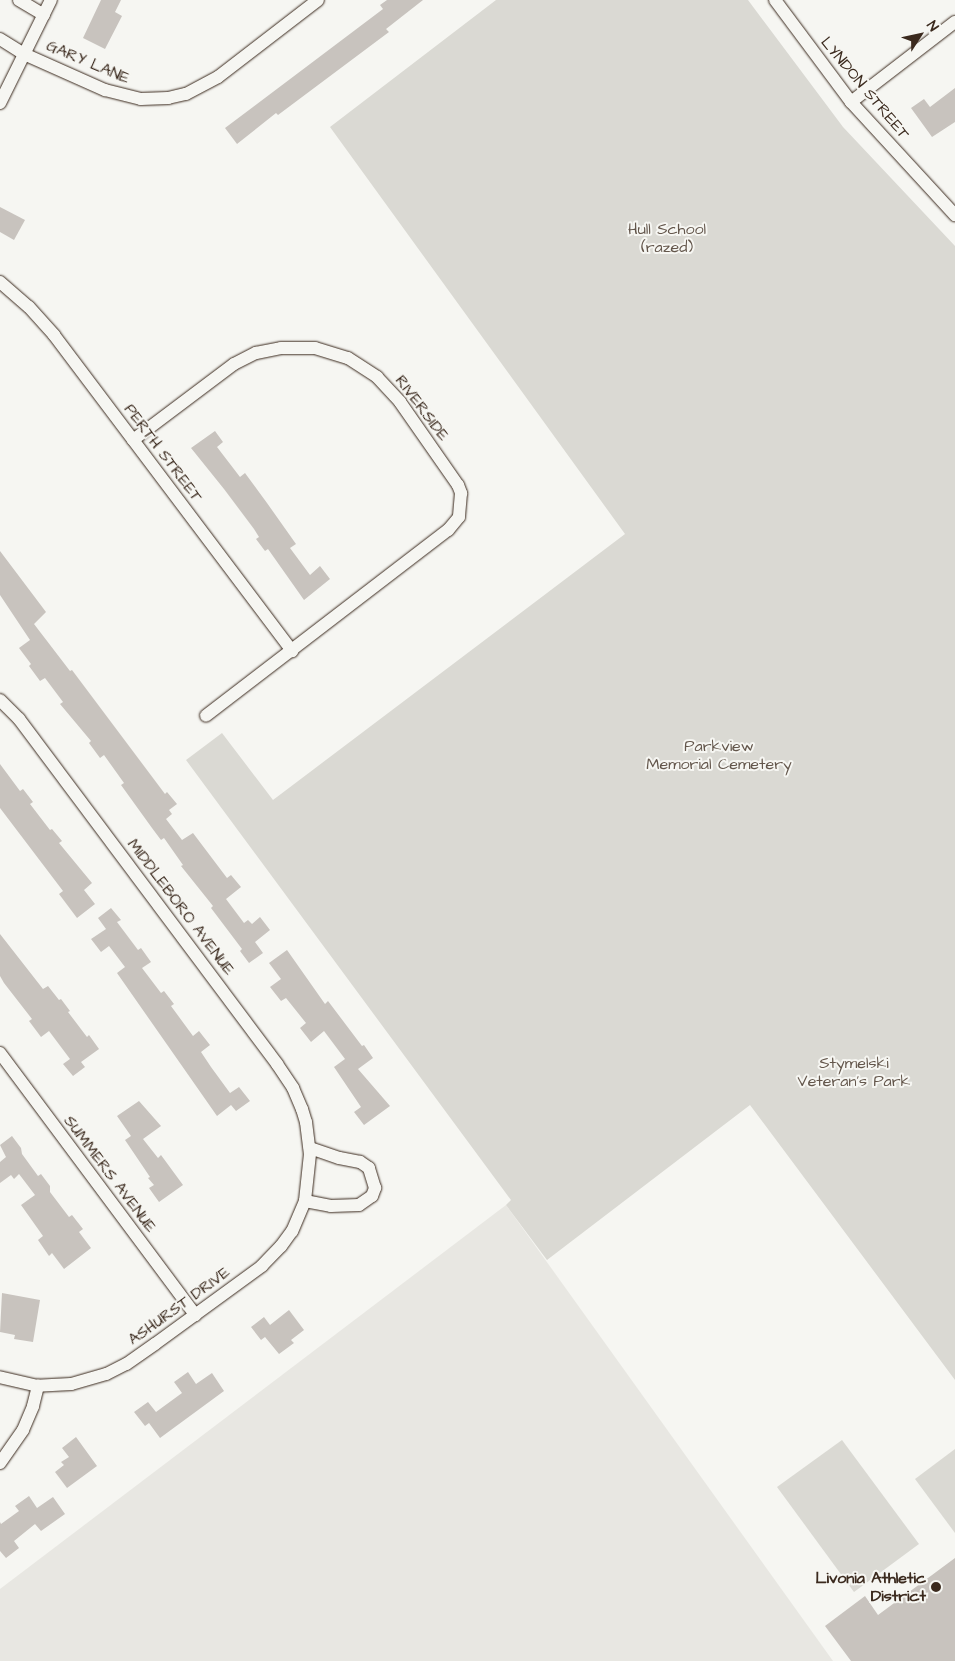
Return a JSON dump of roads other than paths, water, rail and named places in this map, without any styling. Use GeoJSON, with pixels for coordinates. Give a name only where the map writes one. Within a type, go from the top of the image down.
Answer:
{"type":"FeatureCollection","features":[{"type":"Feature","properties":{"kind":"street"},"geometry":{"type":"LineString","coordinates":[[19,0],[44,15]]}},
{"type":"Feature","properties":{"kind":"street"},"geometry":{"type":"LineString","coordinates":[[0,103],[51,0]]}},
{"type":"Feature","properties":{"kind":"street","name":"GARY LANE"},"geometry":{"type":"LineString","coordinates":[[0,39],[24,54],[122,96],[141,99],[168,98],[186,94],[218,77],[318,0]]}},
{"type":"Feature","properties":{"kind":"street","name":"LYNDON STREET"},"geometry":{"type":"LineString","coordinates":[[775,0],[850,102],[955,215]]}},
{"type":"Feature","properties":{"kind":"street"},"geometry":{"type":"LineString","coordinates":[[850,102],[955,22]]}},
{"type":"Feature","properties":{"kind":"street","name":"PERTH STREET"},"geometry":{"type":"LineString","coordinates":[[0,282],[29,307],[54,335],[292,651]]}},
{"type":"Feature","properties":{"kind":"street","name":"RIVERSIDE"},"geometry":{"type":"LineString","coordinates":[[133,440],[234,364],[256,353],[281,348],[315,348],[348,358],[377,377],[400,402],[458,485],[462,500],[459,517],[448,530],[292,651]]}},
{"type":"Feature","properties":{"kind":"street"},"geometry":{"type":"LineString","coordinates":[[206,716],[292,651]]}},
{"type":"Feature","properties":{"kind":"street","name":"MIDDLEBORO AVENUE"},"geometry":{"type":"LineString","coordinates":[[0,700],[19,719],[293,1088],[302,1109],[310,1148],[310,1170]]}},
{"type":"Feature","properties":{"kind":"street","name":"SUMMERS AVENUE"},"geometry":{"type":"LineString","coordinates":[[0,1053],[194,1315]]}},
{"type":"Feature","properties":{"kind":"street"},"geometry":{"type":"LineString","coordinates":[[305,1201],[339,1207],[359,1206],[372,1196],[375,1188],[369,1168],[360,1162],[339,1158],[310,1148]]}},
{"type":"Feature","properties":{"kind":"street","name":"ASHURST DRIVE"},"geometry":{"type":"LineString","coordinates":[[0,1377],[38,1386],[71,1384],[106,1374],[126,1364],[273,1256],[292,1231],[305,1201],[310,1170]]}},
{"type":"Feature","properties":{"kind":"street"},"geometry":{"type":"LineString","coordinates":[[0,1463],[23,1430],[33,1406],[38,1386]]}},
{"type":"Feature","properties":{"kind":"place","name":"Livonia Athletic District"},"geometry":{"type":"Point","coordinates":[936,1587]}},
{"type":"Feature","properties":{"kind":"park label","name":"Hull School (razed)"},"geometry":{"type":"Point","coordinates":[667,238]}},
{"type":"Feature","properties":{"kind":"park label","name":"Parkview Memorial Cemetery"},"geometry":{"type":"Point","coordinates":[719,755]}},
{"type":"Feature","properties":{"kind":"park label","name":"Stymelski Veteran's Park"},"geometry":{"type":"Point","coordinates":[854,1072]}}]}
